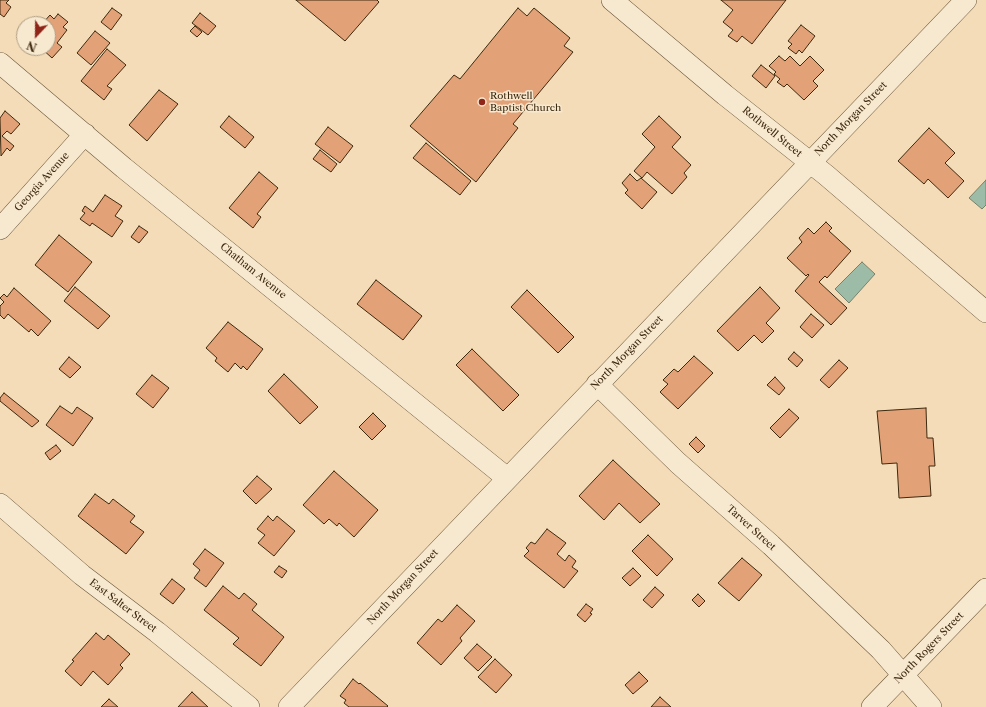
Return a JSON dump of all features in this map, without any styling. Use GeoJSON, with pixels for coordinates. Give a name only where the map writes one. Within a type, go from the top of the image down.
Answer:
{"type":"FeatureCollection","features":[{"type":"Feature","properties":{"kind":"street","name":"Rothwell Street"},"geometry":{"type":"LineString","coordinates":[[612,0],[810,163],[986,312]]}},
{"type":"Feature","properties":{"kind":"street","name":"North Morgan Street"},"geometry":{"type":"LineString","coordinates":[[289,707],[966,0]]}},
{"type":"Feature","properties":{"kind":"street","name":"Chatham Avenue"},"geometry":{"type":"LineString","coordinates":[[0,64],[124,168],[507,478]]}},
{"type":"Feature","properties":{"kind":"street","name":"Georgia Avenue"},"geometry":{"type":"LineString","coordinates":[[0,229],[85,134]]}},
{"type":"Feature","properties":{"kind":"street","name":"Tarver Street"},"geometry":{"type":"LineString","coordinates":[[597,384],[678,462],[771,545],[881,650],[904,674],[931,707]]}},
{"type":"Feature","properties":{"kind":"street","name":"East Salter Street"},"geometry":{"type":"LineString","coordinates":[[0,504],[82,575],[157,632],[249,707]]}},
{"type":"Feature","properties":{"kind":"street","name":"North Rogers Street"},"geometry":{"type":"LineString","coordinates":[[872,707],[986,589]]}},
{"type":"Feature","properties":{"kind":"shaded area"},"geometry":{"type":"Polygon","coordinates":[[[986,180],[986,205],[982,209],[969,198],[986,180]]]}},
{"type":"Feature","properties":{"kind":"shaded area"},"geometry":{"type":"Polygon","coordinates":[[[862,262],[875,274],[849,303],[835,289],[862,262]]]}},
{"type":"Feature","properties":{"kind":"building"},"geometry":{"type":"Polygon","coordinates":[[[0,0],[9,0],[6,3],[11,7],[4,17],[0,14],[0,0]]]}},
{"type":"Feature","properties":{"kind":"building"},"geometry":{"type":"Polygon","coordinates":[[[296,0],[377,0],[379,2],[345,41],[296,0]]]}},
{"type":"Feature","properties":{"kind":"building"},"geometry":{"type":"Polygon","coordinates":[[[721,0],[786,0],[752,44],[742,36],[737,42],[728,36],[733,30],[723,22],[733,10],[721,0]]]}},
{"type":"Feature","properties":{"kind":"building"},"geometry":{"type":"Polygon","coordinates":[[[112,8],[122,15],[111,30],[101,22],[112,8]]]}},
{"type":"Feature","properties":{"kind":"building","name":"Rothwell Baptist Church"},"geometry":{"type":"Polygon","coordinates":[[[518,8],[527,16],[534,8],[570,38],[564,46],[573,52],[513,124],[518,128],[476,182],[410,126],[454,75],[460,79],[518,8]]]}},
{"type":"Feature","properties":{"kind":"building"},"geometry":{"type":"Polygon","coordinates":[[[200,13],[216,26],[208,35],[192,23],[200,13]]]}},
{"type":"Feature","properties":{"kind":"building"},"geometry":{"type":"Polygon","coordinates":[[[58,14],[68,22],[63,27],[67,30],[57,43],[62,47],[56,54],[56,16],[58,14]]]}},
{"type":"Feature","properties":{"kind":"building"},"geometry":{"type":"Polygon","coordinates":[[[801,25],[815,36],[802,53],[799,50],[796,54],[788,48],[792,44],[788,41],[801,25]]]}},
{"type":"Feature","properties":{"kind":"building"},"geometry":{"type":"Polygon","coordinates":[[[195,26],[202,32],[197,37],[190,31],[195,26]]]}},
{"type":"Feature","properties":{"kind":"building"},"geometry":{"type":"Polygon","coordinates":[[[95,31],[110,43],[91,65],[77,53],[95,31]]]}},
{"type":"Feature","properties":{"kind":"building"},"geometry":{"type":"Polygon","coordinates":[[[107,49],[126,65],[107,86],[112,89],[104,100],[81,81],[107,49]]]}},
{"type":"Feature","properties":{"kind":"building"},"geometry":{"type":"Polygon","coordinates":[[[779,56],[785,61],[790,56],[800,66],[810,56],[824,70],[813,81],[818,86],[804,100],[787,84],[784,87],[777,82],[780,79],[774,74],[776,72],[769,66],[779,56]]]}},
{"type":"Feature","properties":{"kind":"building"},"geometry":{"type":"Polygon","coordinates":[[[761,65],[775,76],[766,88],[752,76],[761,65]]]}},
{"type":"Feature","properties":{"kind":"building"},"geometry":{"type":"Polygon","coordinates":[[[159,90],[178,104],[147,141],[129,125],[159,90]]]}},
{"type":"Feature","properties":{"kind":"building"},"geometry":{"type":"Polygon","coordinates":[[[5,111],[20,124],[11,134],[7,131],[2,136],[14,146],[10,151],[7,148],[1,156],[0,118],[5,111]]]}},
{"type":"Feature","properties":{"kind":"building"},"geometry":{"type":"Polygon","coordinates":[[[229,116],[254,137],[245,148],[220,127],[229,116]]]}},
{"type":"Feature","properties":{"kind":"building"},"geometry":{"type":"Polygon","coordinates":[[[659,116],[681,137],[672,147],[691,165],[684,173],[687,177],[672,194],[647,172],[642,178],[634,171],[655,147],[642,134],[659,116]]]}},
{"type":"Feature","properties":{"kind":"building"},"geometry":{"type":"Polygon","coordinates":[[[328,127],[353,146],[340,163],[315,144],[328,127]]]}},
{"type":"Feature","properties":{"kind":"building"},"geometry":{"type":"Polygon","coordinates":[[[929,128],[955,153],[945,163],[964,181],[948,198],[928,179],[924,184],[898,161],[929,128]]]}},
{"type":"Feature","properties":{"kind":"building"},"geometry":{"type":"Polygon","coordinates":[[[426,143],[471,181],[460,195],[413,158],[426,143]]]}},
{"type":"Feature","properties":{"kind":"building"},"geometry":{"type":"Polygon","coordinates":[[[320,150],[337,164],[331,172],[313,159],[320,150]]]}},
{"type":"Feature","properties":{"kind":"building"},"geometry":{"type":"Polygon","coordinates":[[[259,172],[278,188],[257,214],[261,217],[253,228],[229,208],[259,172]]]}},
{"type":"Feature","properties":{"kind":"building"},"geometry":{"type":"Polygon","coordinates":[[[630,174],[637,181],[641,178],[657,192],[642,209],[625,193],[628,190],[622,183],[630,174]]]}},
{"type":"Feature","properties":{"kind":"building"},"geometry":{"type":"Polygon","coordinates":[[[105,195],[122,206],[115,216],[123,221],[112,237],[92,223],[90,226],[80,219],[85,213],[82,211],[85,206],[93,212],[105,195]]]}},
{"type":"Feature","properties":{"kind":"building"},"geometry":{"type":"Polygon","coordinates":[[[826,222],[832,228],[829,231],[851,251],[827,278],[825,276],[819,282],[847,308],[831,325],[795,291],[809,275],[808,274],[806,276],[787,258],[802,242],[799,238],[808,228],[814,234],[826,222]]]}},
{"type":"Feature","properties":{"kind":"building"},"geometry":{"type":"Polygon","coordinates":[[[139,226],[148,232],[139,243],[131,237],[139,226]]]}},
{"type":"Feature","properties":{"kind":"building"},"geometry":{"type":"Polygon","coordinates":[[[59,235],[92,262],[68,292],[35,265],[59,235]]]}},
{"type":"Feature","properties":{"kind":"building"},"geometry":{"type":"Polygon","coordinates":[[[376,280],[422,316],[403,340],[357,304],[376,280]]]}},
{"type":"Feature","properties":{"kind":"building"},"geometry":{"type":"Polygon","coordinates":[[[75,287],[110,316],[98,329],[64,301],[75,287]]]}},
{"type":"Feature","properties":{"kind":"building"},"geometry":{"type":"Polygon","coordinates":[[[760,287],[780,308],[766,323],[774,331],[762,343],[754,335],[738,351],[717,331],[760,287]]]}},
{"type":"Feature","properties":{"kind":"building"},"geometry":{"type":"Polygon","coordinates":[[[14,288],[51,321],[38,336],[31,329],[29,332],[8,314],[4,319],[0,315],[0,306],[4,302],[0,298],[4,294],[7,297],[14,288]]]}},
{"type":"Feature","properties":{"kind":"building"},"geometry":{"type":"Polygon","coordinates":[[[527,290],[574,337],[558,353],[511,307],[527,290]]]}},
{"type":"Feature","properties":{"kind":"building"},"geometry":{"type":"Polygon","coordinates":[[[811,314],[824,325],[812,338],[800,327],[811,314]]]}},
{"type":"Feature","properties":{"kind":"building"},"geometry":{"type":"Polygon","coordinates":[[[228,322],[263,349],[247,370],[243,366],[241,369],[235,363],[228,372],[215,361],[217,358],[206,348],[228,322]]]}},
{"type":"Feature","properties":{"kind":"building"},"geometry":{"type":"Polygon","coordinates":[[[472,349],[519,395],[503,411],[456,365],[472,349]]]}},
{"type":"Feature","properties":{"kind":"building"},"geometry":{"type":"Polygon","coordinates":[[[794,352],[803,360],[797,367],[788,359],[794,352]]]}},
{"type":"Feature","properties":{"kind":"building"},"geometry":{"type":"Polygon","coordinates":[[[694,356],[713,373],[678,409],[660,392],[668,384],[663,380],[674,369],[678,372],[694,356]]]}},
{"type":"Feature","properties":{"kind":"building"},"geometry":{"type":"Polygon","coordinates":[[[69,357],[81,367],[70,378],[59,369],[69,357]]]}},
{"type":"Feature","properties":{"kind":"building"},"geometry":{"type":"Polygon","coordinates":[[[839,360],[848,368],[829,388],[820,380],[839,360]]]}},
{"type":"Feature","properties":{"kind":"building"},"geometry":{"type":"Polygon","coordinates":[[[284,374],[318,407],[300,424],[268,391],[284,374]]]}},
{"type":"Feature","properties":{"kind":"building"},"geometry":{"type":"Polygon","coordinates":[[[152,375],[169,388],[153,408],[136,394],[152,375]]]}},
{"type":"Feature","properties":{"kind":"building"},"geometry":{"type":"Polygon","coordinates":[[[775,377],[785,388],[779,395],[767,385],[775,377]]]}},
{"type":"Feature","properties":{"kind":"building"},"geometry":{"type":"Polygon","coordinates":[[[4,393],[39,421],[32,427],[0,401],[0,398],[4,393]]]}},
{"type":"Feature","properties":{"kind":"building"},"geometry":{"type":"Polygon","coordinates":[[[60,406],[72,414],[77,407],[93,418],[73,446],[46,425],[60,406]]]}},
{"type":"Feature","properties":{"kind":"building"},"geometry":{"type":"Polygon","coordinates":[[[926,408],[927,438],[933,438],[935,466],[929,466],[931,496],[899,498],[897,463],[882,464],[877,411],[926,408]]]}},
{"type":"Feature","properties":{"kind":"building"},"geometry":{"type":"Polygon","coordinates":[[[789,409],[799,418],[780,438],[770,428],[789,409]]]}},
{"type":"Feature","properties":{"kind":"building"},"geometry":{"type":"Polygon","coordinates":[[[373,413],[386,426],[372,440],[359,427],[373,413]]]}},
{"type":"Feature","properties":{"kind":"building"},"geometry":{"type":"Polygon","coordinates":[[[696,437],[705,446],[698,453],[689,444],[696,437]]]}},
{"type":"Feature","properties":{"kind":"building"},"geometry":{"type":"Polygon","coordinates":[[[56,445],[61,451],[50,460],[45,453],[56,445]]]}},
{"type":"Feature","properties":{"kind":"building"},"geometry":{"type":"Polygon","coordinates":[[[613,460],[660,504],[640,523],[619,503],[604,520],[579,496],[613,460]]]}},
{"type":"Feature","properties":{"kind":"building"},"geometry":{"type":"Polygon","coordinates":[[[334,471],[378,510],[354,537],[339,523],[337,526],[329,519],[324,524],[303,505],[334,471]]]}},
{"type":"Feature","properties":{"kind":"building"},"geometry":{"type":"Polygon","coordinates":[[[257,476],[272,489],[256,504],[243,491],[257,476]]]}},
{"type":"Feature","properties":{"kind":"building"},"geometry":{"type":"Polygon","coordinates":[[[95,494],[109,504],[113,499],[135,516],[130,522],[144,532],[126,554],[78,516],[95,494]]]}},
{"type":"Feature","properties":{"kind":"building"},"geometry":{"type":"Polygon","coordinates":[[[268,516],[273,521],[277,516],[295,531],[274,556],[258,543],[265,535],[257,529],[268,516]]]}},
{"type":"Feature","properties":{"kind":"building"},"geometry":{"type":"Polygon","coordinates":[[[547,529],[566,543],[557,554],[565,561],[569,555],[576,561],[572,567],[578,571],[564,588],[524,556],[529,551],[526,548],[531,542],[535,544],[547,529]]]}},
{"type":"Feature","properties":{"kind":"building"},"geometry":{"type":"Polygon","coordinates":[[[648,535],[673,559],[657,576],[632,551],[648,535]]]}},
{"type":"Feature","properties":{"kind":"building"},"geometry":{"type":"Polygon","coordinates":[[[205,549],[224,563],[206,587],[194,578],[200,570],[193,564],[205,549]]]}},
{"type":"Feature","properties":{"kind":"building"},"geometry":{"type":"Polygon","coordinates":[[[742,558],[762,575],[739,601],[718,583],[742,558]]]}},
{"type":"Feature","properties":{"kind":"building"},"geometry":{"type":"Polygon","coordinates":[[[279,566],[287,571],[282,578],[274,572],[279,566]]]}},
{"type":"Feature","properties":{"kind":"building"},"geometry":{"type":"Polygon","coordinates":[[[633,568],[641,576],[630,586],[622,578],[633,568]]]}},
{"type":"Feature","properties":{"kind":"building"},"geometry":{"type":"Polygon","coordinates":[[[172,579],[185,589],[173,604],[160,594],[172,579]]]}},
{"type":"Feature","properties":{"kind":"building"},"geometry":{"type":"Polygon","coordinates":[[[223,586],[239,599],[244,593],[257,604],[252,610],[284,637],[261,666],[233,644],[239,638],[204,610],[223,586]]]}},
{"type":"Feature","properties":{"kind":"building"},"geometry":{"type":"Polygon","coordinates":[[[655,587],[664,595],[652,608],[643,600],[655,587]]]}},
{"type":"Feature","properties":{"kind":"building"},"geometry":{"type":"Polygon","coordinates":[[[698,594],[705,601],[699,607],[692,600],[698,594]]]}},
{"type":"Feature","properties":{"kind":"building"},"geometry":{"type":"Polygon","coordinates":[[[586,604],[593,609],[590,613],[592,614],[585,622],[577,615],[586,604]]]}},
{"type":"Feature","properties":{"kind":"building"},"geometry":{"type":"Polygon","coordinates":[[[457,605],[475,621],[460,638],[462,641],[441,665],[417,643],[438,619],[442,622],[457,605]]]}},
{"type":"Feature","properties":{"kind":"building"},"geometry":{"type":"Polygon","coordinates":[[[96,633],[104,640],[108,635],[130,654],[120,665],[123,668],[108,685],[93,671],[81,686],[65,671],[74,661],[72,660],[96,633]]]}},
{"type":"Feature","properties":{"kind":"building"},"geometry":{"type":"Polygon","coordinates":[[[477,644],[492,657],[478,671],[464,658],[477,644]]]}},
{"type":"Feature","properties":{"kind":"building"},"geometry":{"type":"Polygon","coordinates":[[[495,659],[512,675],[496,693],[478,677],[495,659]]]}},
{"type":"Feature","properties":{"kind":"building"},"geometry":{"type":"Polygon","coordinates":[[[639,672],[648,681],[633,694],[625,685],[639,672]]]}},
{"type":"Feature","properties":{"kind":"building"},"geometry":{"type":"Polygon","coordinates":[[[353,679],[388,706],[349,707],[344,703],[346,700],[340,696],[353,679]]]}},
{"type":"Feature","properties":{"kind":"building"},"geometry":{"type":"Polygon","coordinates":[[[192,692],[208,707],[178,707],[192,692]]]}},
{"type":"Feature","properties":{"kind":"building"},"geometry":{"type":"Polygon","coordinates":[[[660,697],[671,707],[651,707],[660,697]]]}},
{"type":"Feature","properties":{"kind":"building"},"geometry":{"type":"Polygon","coordinates":[[[109,699],[118,707],[101,707],[109,699]]]}},
{"type":"Feature","properties":{"kind":"place","name":"Rothwell Baptist Church"},"geometry":{"type":"Point","coordinates":[482,102]}}]}
